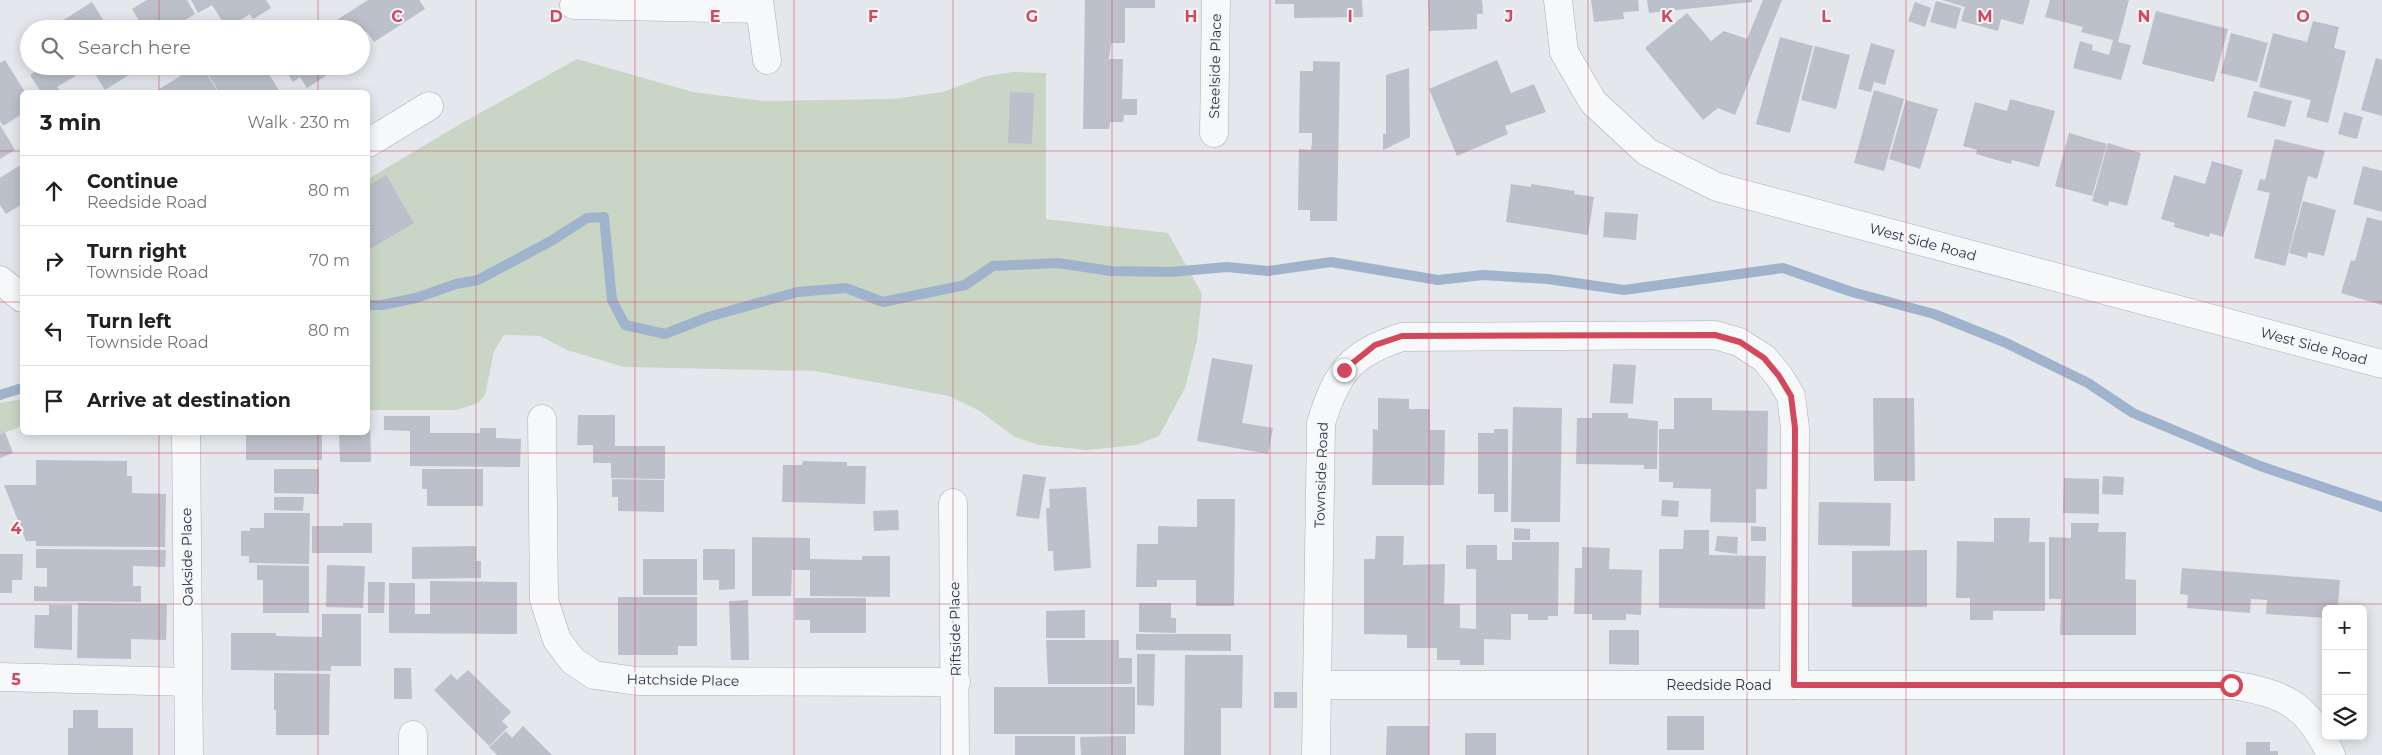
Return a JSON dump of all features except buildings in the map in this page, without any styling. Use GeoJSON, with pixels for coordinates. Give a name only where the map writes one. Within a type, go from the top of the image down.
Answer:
{"type":"FeatureCollection","features":[{"type":"Feature","properties":{"kind":"street","name":"Steelside Place"},"geometry":{"type":"LineString","coordinates":[[1214,133],[1216,0]]}},
{"type":"Feature","properties":{"kind":"street","name":"West Side Road"},"geometry":{"type":"LineString","coordinates":[[1558,0],[1564,52],[1593,102],[1647,152],[1717,187],[2382,364]]}},
{"type":"Feature","properties":{"kind":"street"},"geometry":{"type":"LineString","coordinates":[[574,5],[760,4],[767,60]]}},
{"type":"Feature","properties":{"kind":"street"},"geometry":{"type":"LineString","coordinates":[[370,142],[429,106]]}},
{"type":"Feature","properties":{"kind":"street"},"geometry":{"type":"LineString","coordinates":[[0,280],[20,296]]}},
{"type":"Feature","properties":{"kind":"street","name":"Townside Road"},"geometry":{"type":"LineString","coordinates":[[1316,755],[1321,423],[1329,398],[1344,370],[1375,345],[1402,336],[1715,335],[1740,342],[1764,358],[1779,376],[1791,396],[1795,428],[1794,685]]}},
{"type":"Feature","properties":{"kind":"street","name":"Hatchside Place"},"geometry":{"type":"LineString","coordinates":[[542,419],[544,600],[557,640],[573,661],[594,675],[637,681],[956,682]]}},
{"type":"Feature","properties":{"kind":"street","name":"Oakside Place"},"geometry":{"type":"LineString","coordinates":[[186,435],[189,755]]}},
{"type":"Feature","properties":{"kind":"street","name":"Riftside Place"},"geometry":{"type":"LineString","coordinates":[[953,503],[956,682],[955,755]]}},
{"type":"Feature","properties":{"kind":"street"},"geometry":{"type":"LineString","coordinates":[[0,677],[188,682]]}},
{"type":"Feature","properties":{"kind":"street","name":"Reedside Road"},"geometry":{"type":"LineString","coordinates":[[1317,685],[2231,685],[2263,690],[2288,701],[2305,714],[2322,737],[2330,755]]}},
{"type":"Feature","properties":{"kind":"green space"},"geometry":{"type":"Polygon","coordinates":[[[577,59],[693,92],[763,101],[893,99],[943,92],[986,76],[1013,72],[1046,73],[1046,219],[1168,233],[1202,294],[1197,341],[1185,388],[1159,436],[1136,445],[1087,450],[1039,445],[1015,437],[978,410],[949,396],[815,371],[624,367],[567,350],[540,336],[504,335],[494,351],[485,395],[478,403],[457,410],[370,410],[370,178],[462,123],[577,59]]]}},
{"type":"Feature","properties":{"kind":"green space"},"geometry":{"type":"Polygon","coordinates":[[[20,399],[20,427],[0,434],[0,403],[20,399]]]}},
{"type":"Feature","properties":{"kind":"waterway"},"geometry":{"type":"LineString","coordinates":[[370,305],[382,305],[416,298],[456,284],[478,280],[551,241],[587,218],[604,217],[612,300],[625,325],[665,334],[708,317],[797,292],[846,288],[883,302],[965,285],[993,266],[1058,263],[1111,271],[1171,272],[1227,267],[1268,271],[1331,262],[1438,280],[1483,275],[1548,279],[1624,290],[1783,268],[1852,292],[1934,314],[2004,342],[2088,383],[2133,413],[2260,466],[2382,507]]}},
{"type":"Feature","properties":{"kind":"waterway"},"geometry":{"type":"LineString","coordinates":[[0,395],[20,389]]}},
{"type":"Feature","properties":{"kind":"route"},"geometry":{"type":"LineString","coordinates":[[1344,370],[1375,345],[1402,336],[1715,335],[1740,342],[1764,358],[1779,376],[1791,396],[1795,428],[1794,685],[2231,685]]}}]}
